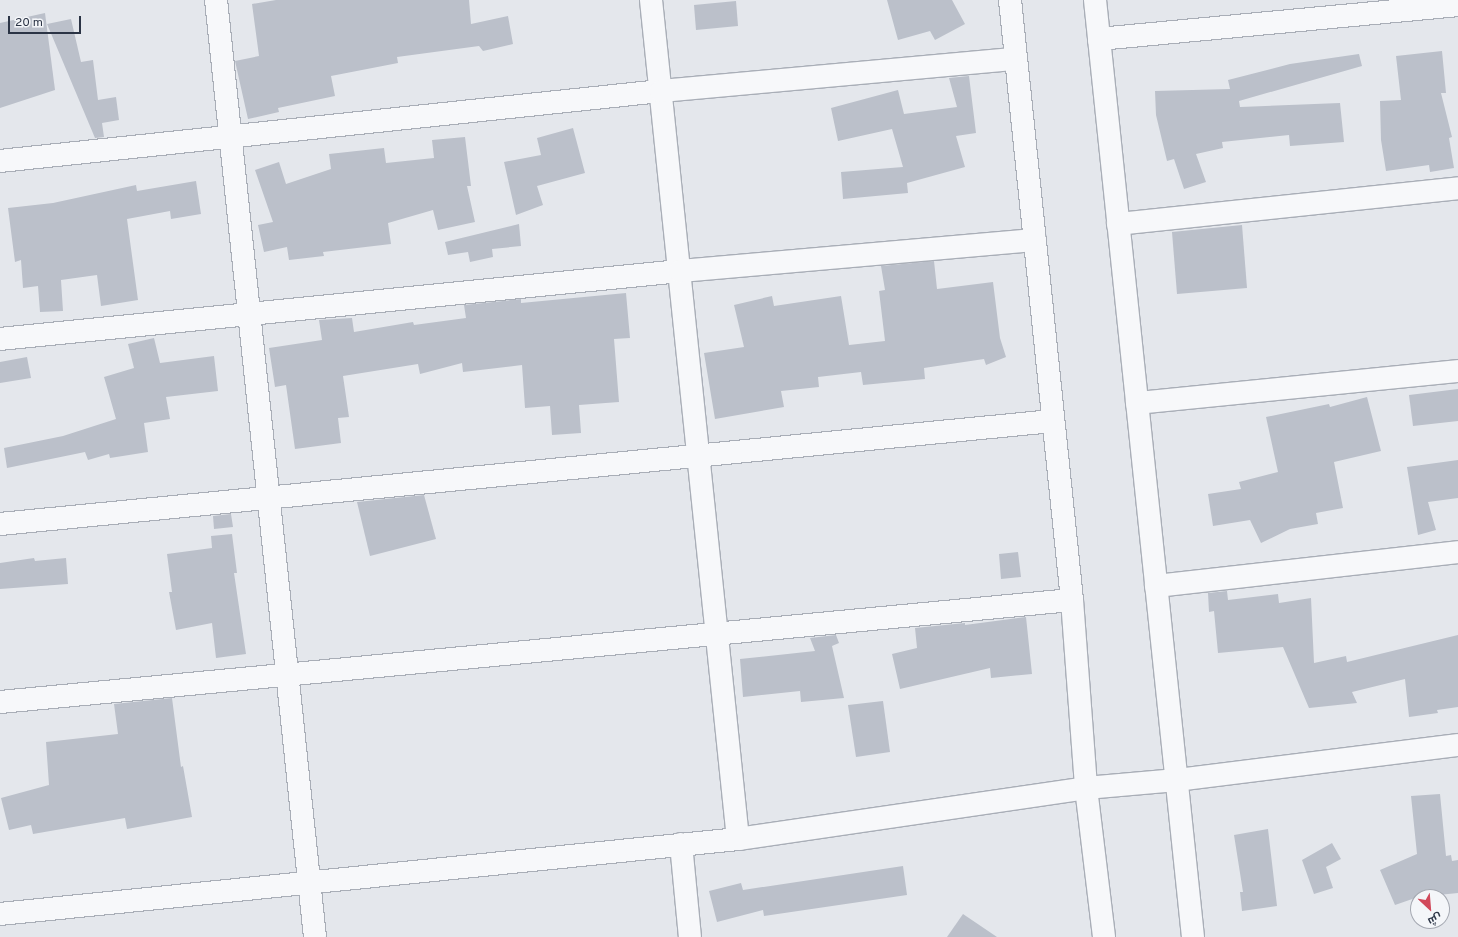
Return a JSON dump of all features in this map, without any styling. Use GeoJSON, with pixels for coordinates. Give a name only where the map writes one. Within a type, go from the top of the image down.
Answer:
{"type":"FeatureCollection","features":[{"type":"Feature","properties":{"kind":"street"},"geometry":{"type":"LineString","coordinates":[[216,0],[315,937]]}},
{"type":"Feature","properties":{"kind":"street"},"geometry":{"type":"LineString","coordinates":[[651,0],[738,838]]}},
{"type":"Feature","properties":{"kind":"street"},"geometry":{"type":"LineString","coordinates":[[1010,0],[1072,600],[1086,788],[1104,937]]}},
{"type":"Feature","properties":{"kind":"street"},"geometry":{"type":"LineString","coordinates":[[1095,0],[1193,937]]}},
{"type":"Feature","properties":{"kind":"street"},"geometry":{"type":"LineString","coordinates":[[1099,39],[1458,5]]}},
{"type":"Feature","properties":{"kind":"street"},"geometry":{"type":"LineString","coordinates":[[0,160],[661,92],[1016,60]]}},
{"type":"Feature","properties":{"kind":"street"},"geometry":{"type":"LineString","coordinates":[[1118,224],[1458,188]]}},
{"type":"Feature","properties":{"kind":"street"},"geometry":{"type":"LineString","coordinates":[[0,339],[680,271],[1034,240]]}},
{"type":"Feature","properties":{"kind":"street"},"geometry":{"type":"LineString","coordinates":[[1137,403],[1458,371]]}},
{"type":"Feature","properties":{"kind":"street"},"geometry":{"type":"LineString","coordinates":[[0,524],[698,454],[1053,421]]}},
{"type":"Feature","properties":{"kind":"street"},"geometry":{"type":"LineString","coordinates":[[1156,586],[1458,552]]}},
{"type":"Feature","properties":{"kind":"street"},"geometry":{"type":"LineString","coordinates":[[0,702],[1072,600]]}},
{"type":"Feature","properties":{"kind":"street"},"geometry":{"type":"LineString","coordinates":[[0,914],[738,838],[1086,788],[1177,780],[1458,745]]}},
{"type":"Feature","properties":{"kind":"street"},"geometry":{"type":"LineString","coordinates":[[681,844],[690,937]]}},
{"type":"Feature","properties":{"kind":"building"},"geometry":{"type":"Polygon","coordinates":[[[276,0],[469,0],[471,24],[508,16],[513,44],[483,51],[479,46],[397,57],[398,63],[331,76],[335,96],[278,108],[279,112],[248,119],[235,61],[259,56],[252,4],[276,0]]]}},
{"type":"Feature","properties":{"kind":"building"},"geometry":{"type":"Polygon","coordinates":[[[887,0],[952,0],[965,24],[935,40],[930,31],[898,40],[887,0]]]}},
{"type":"Feature","properties":{"kind":"building"},"geometry":{"type":"Polygon","coordinates":[[[736,1],[738,26],[696,30],[694,5],[736,1]]]}},
{"type":"Feature","properties":{"kind":"building"},"geometry":{"type":"Polygon","coordinates":[[[45,13],[55,90],[0,108],[0,23],[45,13]]]}},
{"type":"Feature","properties":{"kind":"building"},"geometry":{"type":"Polygon","coordinates":[[[71,19],[81,62],[93,60],[98,100],[116,97],[119,120],[102,123],[104,137],[95,138],[47,24],[71,19]]]}},
{"type":"Feature","properties":{"kind":"building"},"geometry":{"type":"Polygon","coordinates":[[[1442,51],[1446,93],[1441,93],[1452,137],[1449,138],[1454,168],[1430,172],[1429,165],[1386,171],[1381,140],[1380,101],[1401,100],[1396,56],[1442,51]]]}},
{"type":"Feature","properties":{"kind":"building"},"geometry":{"type":"Polygon","coordinates":[[[1359,54],[1362,66],[1239,101],[1240,107],[1340,103],[1344,142],[1290,146],[1289,135],[1222,142],[1223,148],[1196,154],[1206,182],[1184,189],[1174,159],[1167,161],[1156,115],[1155,91],[1230,89],[1228,80],[1290,64],[1359,54]]]}},
{"type":"Feature","properties":{"kind":"building"},"geometry":{"type":"Polygon","coordinates":[[[969,76],[976,133],[956,136],[965,167],[907,183],[908,193],[843,199],[841,172],[903,167],[892,129],[838,141],[831,108],[898,90],[904,114],[957,107],[949,78],[969,76]]]}},
{"type":"Feature","properties":{"kind":"building"},"geometry":{"type":"Polygon","coordinates":[[[573,128],[585,173],[537,186],[543,205],[516,215],[504,162],[541,155],[537,138],[573,128]]]}},
{"type":"Feature","properties":{"kind":"building"},"geometry":{"type":"Polygon","coordinates":[[[465,137],[471,186],[467,186],[475,222],[438,230],[433,210],[388,223],[391,244],[323,252],[324,256],[289,260],[287,247],[264,252],[258,225],[273,222],[255,170],[279,162],[286,184],[331,169],[329,154],[384,148],[386,163],[434,158],[432,140],[465,137]]]}},
{"type":"Feature","properties":{"kind":"building"},"geometry":{"type":"Polygon","coordinates":[[[196,181],[201,214],[171,219],[170,211],[127,219],[138,300],[101,306],[97,275],[61,280],[63,311],[40,312],[38,286],[23,288],[21,260],[15,262],[8,208],[53,203],[136,185],[137,191],[196,181]]]}},
{"type":"Feature","properties":{"kind":"building"},"geometry":{"type":"Polygon","coordinates":[[[519,224],[521,246],[492,249],[493,257],[470,262],[468,252],[448,255],[445,242],[519,224]]]}},
{"type":"Feature","properties":{"kind":"building"},"geometry":{"type":"Polygon","coordinates":[[[1242,225],[1247,288],[1177,294],[1172,232],[1242,225]]]}},
{"type":"Feature","properties":{"kind":"building"},"geometry":{"type":"Polygon","coordinates":[[[934,261],[937,289],[993,282],[1000,338],[1006,357],[986,365],[984,359],[924,368],[925,379],[863,385],[861,372],[818,377],[819,387],[781,391],[784,407],[715,419],[704,353],[744,347],[734,305],[772,296],[774,306],[841,296],[849,345],[885,341],[879,291],[885,290],[881,266],[934,261]]]}},
{"type":"Feature","properties":{"kind":"building"},"geometry":{"type":"Polygon","coordinates":[[[626,293],[630,338],[614,339],[619,402],[579,405],[581,433],[552,435],[550,406],[525,408],[522,365],[463,372],[462,363],[420,374],[418,364],[343,376],[349,417],[338,418],[341,443],[295,449],[286,385],[275,387],[269,348],[322,340],[319,320],[352,318],[354,332],[413,322],[414,325],[466,318],[464,305],[521,299],[521,303],[626,293]]]}},
{"type":"Feature","properties":{"kind":"building"},"geometry":{"type":"Polygon","coordinates":[[[154,338],[160,363],[214,356],[218,391],[166,397],[170,419],[144,423],[148,452],[110,458],[109,454],[88,460],[85,452],[7,468],[4,448],[63,436],[116,419],[104,377],[134,368],[128,344],[154,338]]]}},
{"type":"Feature","properties":{"kind":"building"},"geometry":{"type":"Polygon","coordinates":[[[27,357],[31,378],[0,383],[0,362],[27,357]]]}},
{"type":"Feature","properties":{"kind":"building"},"geometry":{"type":"Polygon","coordinates":[[[1458,389],[1458,421],[1413,426],[1409,395],[1458,389]]]}},
{"type":"Feature","properties":{"kind":"building"},"geometry":{"type":"Polygon","coordinates":[[[1367,397],[1381,451],[1334,462],[1343,508],[1316,513],[1318,524],[1290,529],[1261,543],[1250,520],[1213,526],[1208,494],[1241,489],[1239,482],[1278,472],[1266,417],[1329,404],[1330,407],[1367,397]]]}},
{"type":"Feature","properties":{"kind":"building"},"geometry":{"type":"Polygon","coordinates":[[[1458,460],[1458,498],[1428,502],[1436,530],[1418,535],[1407,467],[1458,460]]]}},
{"type":"Feature","properties":{"kind":"building"},"geometry":{"type":"Polygon","coordinates":[[[424,495],[436,539],[370,556],[357,502],[424,495]]]}},
{"type":"Feature","properties":{"kind":"building"},"geometry":{"type":"Polygon","coordinates":[[[231,514],[233,527],[214,529],[213,516],[231,514]]]}},
{"type":"Feature","properties":{"kind":"building"},"geometry":{"type":"Polygon","coordinates":[[[232,534],[237,573],[234,573],[246,654],[216,658],[212,623],[176,630],[169,592],[172,592],[167,554],[212,548],[211,536],[232,534]]]}},
{"type":"Feature","properties":{"kind":"building"},"geometry":{"type":"Polygon","coordinates":[[[1018,552],[1021,577],[1001,579],[999,554],[1018,552]]]}},
{"type":"Feature","properties":{"kind":"building"},"geometry":{"type":"Polygon","coordinates":[[[34,558],[35,561],[66,558],[68,584],[0,589],[0,563],[34,558]]]}},
{"type":"Feature","properties":{"kind":"building"},"geometry":{"type":"Polygon","coordinates":[[[1227,591],[1228,600],[1278,594],[1279,603],[1311,598],[1314,663],[1346,656],[1347,662],[1458,635],[1458,707],[1437,710],[1438,713],[1409,717],[1405,679],[1352,692],[1357,703],[1309,708],[1283,647],[1218,653],[1214,611],[1209,612],[1208,593],[1227,591]]]}},
{"type":"Feature","properties":{"kind":"building"},"geometry":{"type":"Polygon","coordinates":[[[1026,617],[1032,674],[991,678],[990,668],[900,689],[892,654],[917,648],[915,628],[965,623],[965,625],[1026,617]]]}},
{"type":"Feature","properties":{"kind":"building"},"geometry":{"type":"Polygon","coordinates":[[[836,635],[839,643],[832,646],[844,698],[801,702],[800,691],[743,697],[740,659],[815,651],[810,638],[836,635]]]}},
{"type":"Feature","properties":{"kind":"building"},"geometry":{"type":"Polygon","coordinates":[[[172,698],[181,767],[183,766],[192,817],[127,829],[125,818],[33,834],[31,825],[9,830],[1,798],[49,785],[46,742],[118,734],[114,704],[172,698]]]}},
{"type":"Feature","properties":{"kind":"building"},"geometry":{"type":"Polygon","coordinates":[[[883,701],[890,752],[856,757],[848,705],[883,701]]]}},
{"type":"Feature","properties":{"kind":"building"},"geometry":{"type":"Polygon","coordinates":[[[1440,794],[1446,856],[1451,855],[1452,861],[1458,860],[1458,893],[1450,894],[1450,889],[1410,889],[1410,900],[1395,905],[1380,870],[1417,854],[1411,796],[1440,794]]]}},
{"type":"Feature","properties":{"kind":"building"},"geometry":{"type":"Polygon","coordinates":[[[1268,829],[1277,906],[1242,911],[1240,892],[1243,892],[1234,835],[1268,829]]]}},
{"type":"Feature","properties":{"kind":"building"},"geometry":{"type":"Polygon","coordinates":[[[1332,843],[1341,859],[1326,867],[1333,888],[1314,894],[1302,860],[1332,843]]]}},
{"type":"Feature","properties":{"kind":"building"},"geometry":{"type":"Polygon","coordinates":[[[903,866],[907,895],[764,916],[763,910],[717,922],[709,891],[741,883],[743,890],[903,866]]]}},
{"type":"Feature","properties":{"kind":"building"},"geometry":{"type":"Polygon","coordinates":[[[963,914],[997,937],[947,937],[963,914]]]}}]}
